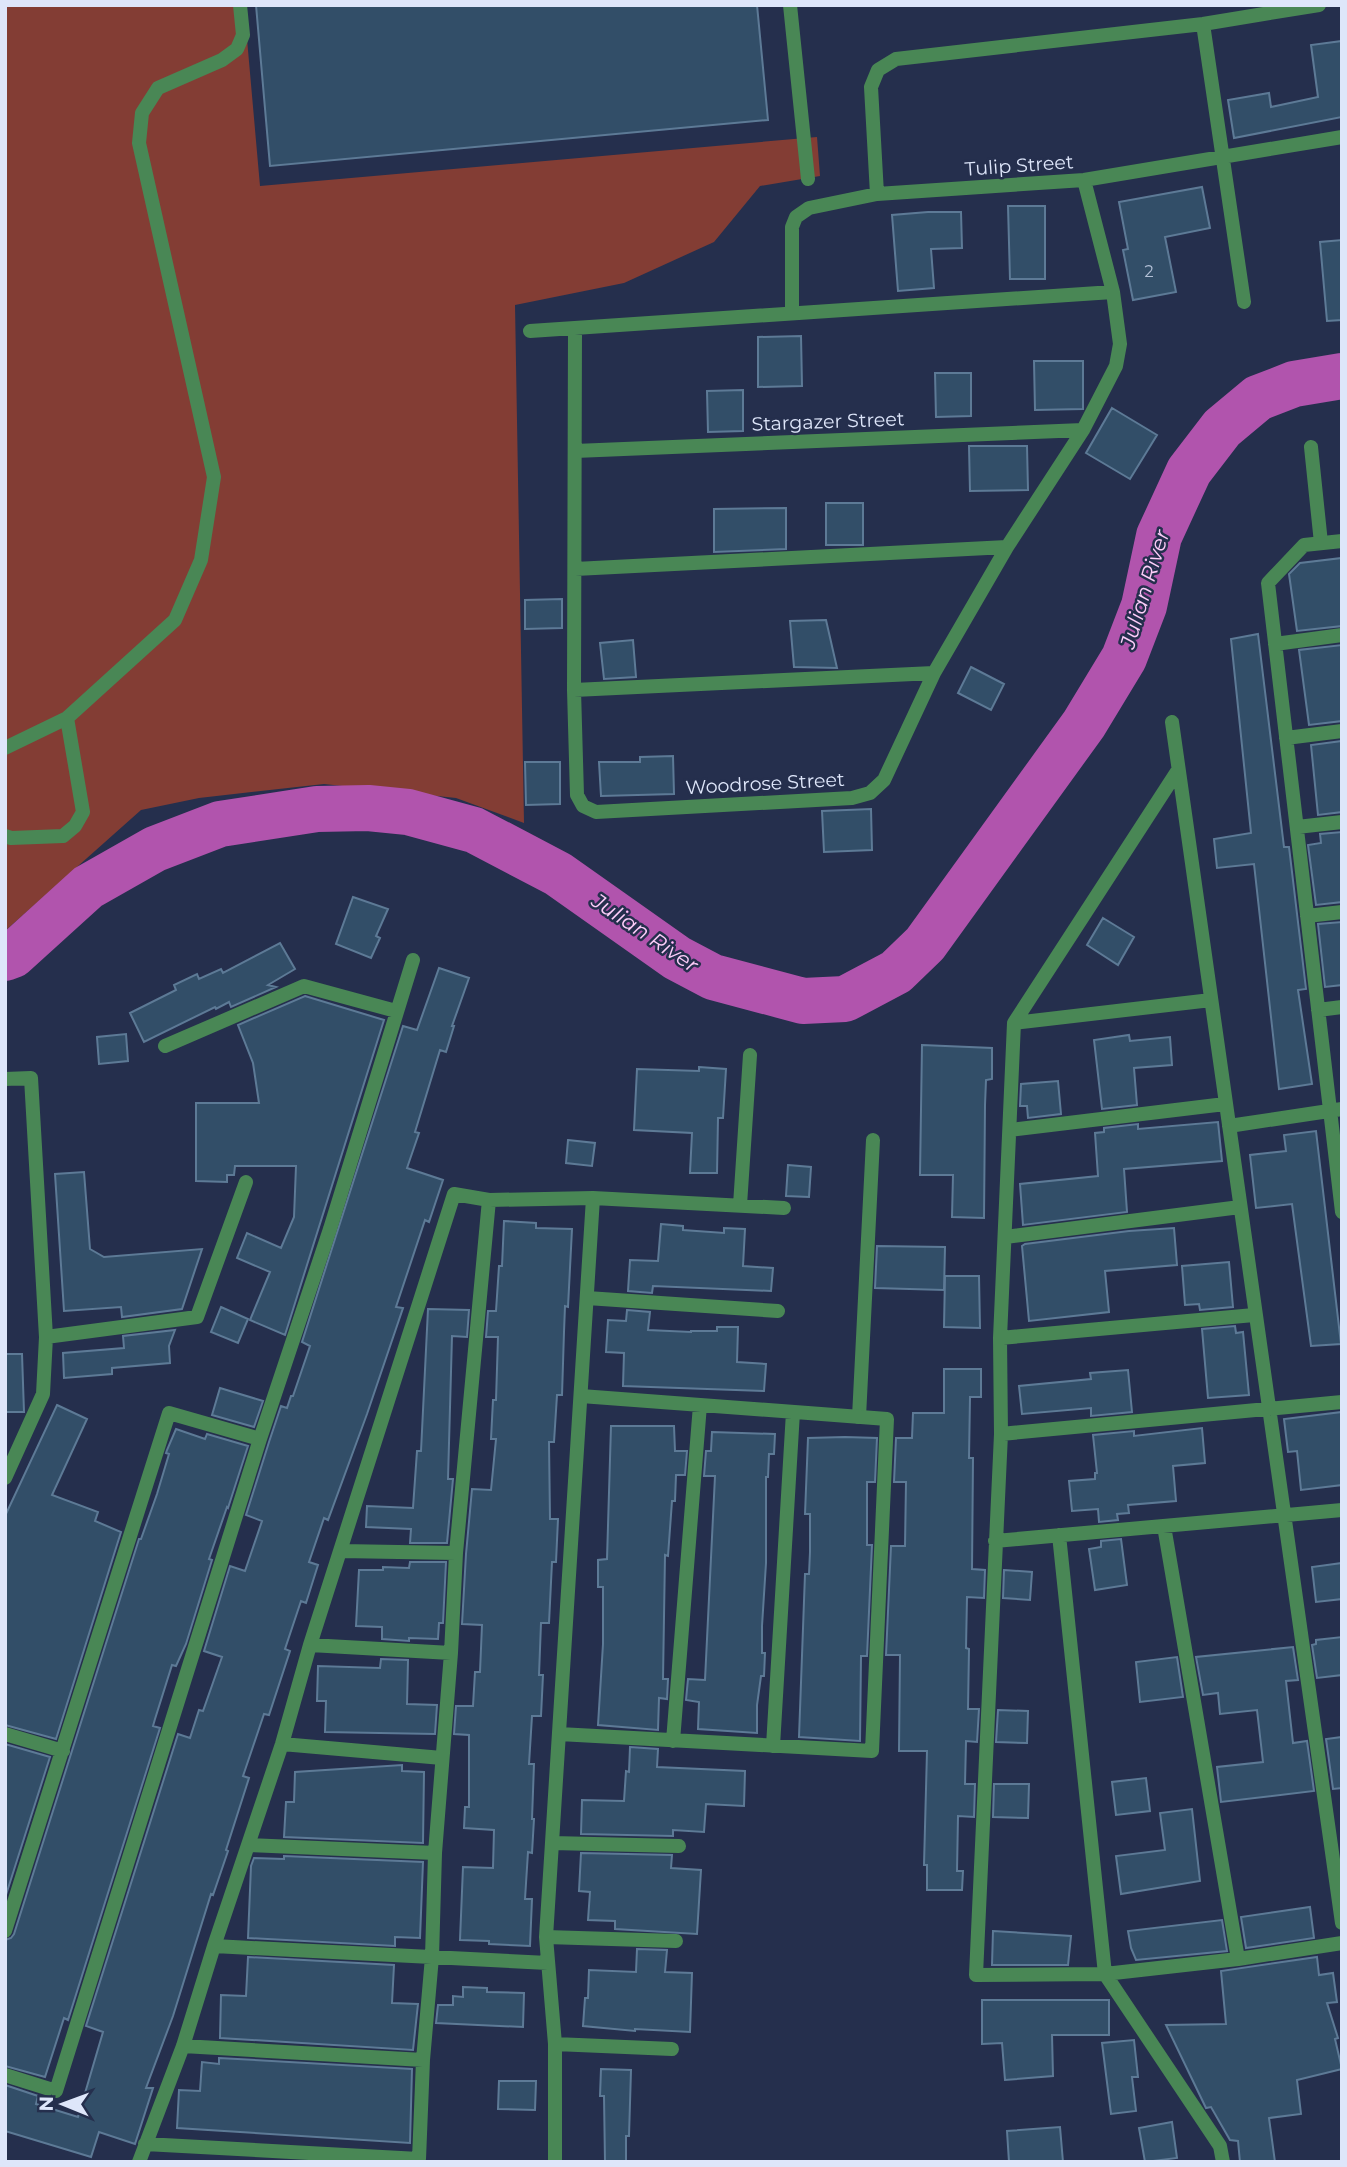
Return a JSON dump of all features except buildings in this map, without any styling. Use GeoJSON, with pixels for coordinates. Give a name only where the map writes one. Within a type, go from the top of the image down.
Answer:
{"type":"FeatureCollection","features":[{"type":"Feature","properties":{"kind":"street"},"geometry":{"type":"LineString","coordinates":[[5,748],[67,718],[175,620],[201,560],[214,477],[139,143],[142,113],[158,88],[222,60],[237,49],[243,34],[240,5]]}},
{"type":"Feature","properties":{"kind":"street"},"geometry":{"type":"LineString","coordinates":[[790,5],[808,178]]}},
{"type":"Feature","properties":{"kind":"street"},"geometry":{"type":"LineString","coordinates":[[877,194],[871,87],[878,70],[896,59],[1203,24],[1319,5]]}},
{"type":"Feature","properties":{"kind":"street"},"geometry":{"type":"LineString","coordinates":[[1203,24],[1244,302]]}},
{"type":"Feature","properties":{"kind":"street","name":"Tulip Street"},"geometry":{"type":"LineString","coordinates":[[792,313],[792,227],[796,217],[808,208],[877,194],[1084,180],[1342,136]]}},
{"type":"Feature","properties":{"kind":"street","name":"Woodrose Street"},"geometry":{"type":"LineString","coordinates":[[575,328],[574,690],[577,795],[583,806],[596,812],[852,799],[870,793],[884,779],[934,673],[1007,547],[1083,430],[1116,366],[1120,344],[1113,292],[1084,180]]}},
{"type":"Feature","properties":{"kind":"street"},"geometry":{"type":"LineString","coordinates":[[530,331],[1113,292]]}},
{"type":"Feature","properties":{"kind":"street","name":"Stargazer Street"},"geometry":{"type":"LineString","coordinates":[[575,451],[1083,430]]}},
{"type":"Feature","properties":{"kind":"street"},"geometry":{"type":"LineString","coordinates":[[1311,447],[1321,543]]}},
{"type":"Feature","properties":{"kind":"street"},"geometry":{"type":"LineString","coordinates":[[1341,1207],[1336,1109],[1318,1010],[1268,583],[1304,545],[1342,541]]}},
{"type":"Feature","properties":{"kind":"street"},"geometry":{"type":"LineString","coordinates":[[575,569],[1007,547]]}},
{"type":"Feature","properties":{"kind":"street"},"geometry":{"type":"LineString","coordinates":[[1275,644],[1342,635]]}},
{"type":"Feature","properties":{"kind":"street"},"geometry":{"type":"LineString","coordinates":[[574,690],[934,673]]}},
{"type":"Feature","properties":{"kind":"street"},"geometry":{"type":"LineString","coordinates":[[5,836],[63,836],[75,826],[83,812],[67,718]]}},
{"type":"Feature","properties":{"kind":"street"},"geometry":{"type":"LineString","coordinates":[[1172,722],[1342,1923]]}},
{"type":"Feature","properties":{"kind":"street"},"geometry":{"type":"LineString","coordinates":[[1286,738],[1342,731]]}},
{"type":"Feature","properties":{"kind":"street"},"geometry":{"type":"LineString","coordinates":[[1178,770],[1014,1023],[1000,1338],[1001,1434],[976,1975],[1105,1974],[1238,1959],[1342,1943]]}},
{"type":"Feature","properties":{"kind":"street"},"geometry":{"type":"LineString","coordinates":[[1297,827],[1342,822]]}},
{"type":"Feature","properties":{"kind":"street"},"geometry":{"type":"LineString","coordinates":[[1307,916],[1342,912]]}},
{"type":"Feature","properties":{"kind":"street"},"geometry":{"type":"LineString","coordinates":[[5,2075],[56,2091],[260,1439],[330,1229],[412,960]]}},
{"type":"Feature","properties":{"kind":"street"},"geometry":{"type":"LineString","coordinates":[[165,1046],[304,986],[396,1011]]}},
{"type":"Feature","properties":{"kind":"street"},"geometry":{"type":"LineString","coordinates":[[1014,1023],[1211,1000]]}},
{"type":"Feature","properties":{"kind":"street"},"geometry":{"type":"LineString","coordinates":[[1318,1010],[1342,1007]]}},
{"type":"Feature","properties":{"kind":"street"},"geometry":{"type":"LineString","coordinates":[[740,1205],[750,1055]]}},
{"type":"Feature","properties":{"kind":"street"},"geometry":{"type":"LineString","coordinates":[[5,1079],[31,1078],[46,1337],[43,1394],[6,1473]]}},
{"type":"Feature","properties":{"kind":"street"},"geometry":{"type":"LineString","coordinates":[[1010,1130],[1225,1104]]}},
{"type":"Feature","properties":{"kind":"street"},"geometry":{"type":"LineString","coordinates":[[1229,1126],[1336,1109]]}},
{"type":"Feature","properties":{"kind":"street"},"geometry":{"type":"LineString","coordinates":[[859,1417],[873,1140]]}},
{"type":"Feature","properties":{"kind":"street"},"geometry":{"type":"LineString","coordinates":[[46,1337],[197,1317],[246,1182]]}},
{"type":"Feature","properties":{"kind":"street"},"geometry":{"type":"LineString","coordinates":[[139,2162],[183,2046],[282,1744],[310,1645],[453,1194],[489,1200],[593,1198],[784,1208]]}},
{"type":"Feature","properties":{"kind":"street"},"geometry":{"type":"LineString","coordinates":[[555,2162],[555,2044],[546,1937],[593,1198]]}},
{"type":"Feature","properties":{"kind":"street"},"geometry":{"type":"LineString","coordinates":[[145,2144],[419,2159],[423,2060],[432,1957],[435,1853],[456,1553],[489,1200]]}},
{"type":"Feature","properties":{"kind":"street"},"geometry":{"type":"LineString","coordinates":[[1005,1237],[1240,1207]]}},
{"type":"Feature","properties":{"kind":"street"},"geometry":{"type":"LineString","coordinates":[[587,1298],[778,1311]]}},
{"type":"Feature","properties":{"kind":"street"},"geometry":{"type":"LineString","coordinates":[[1000,1338],[1254,1315]]}},
{"type":"Feature","properties":{"kind":"street"},"geometry":{"type":"LineString","coordinates":[[559,1734],[872,1751],[887,1419],[580,1396]]}},
{"type":"Feature","properties":{"kind":"street"},"geometry":{"type":"LineString","coordinates":[[1001,1434],[1342,1402]]}},
{"type":"Feature","properties":{"kind":"street"},"geometry":{"type":"LineString","coordinates":[[673,1741],[700,1405]]}},
{"type":"Feature","properties":{"kind":"street"},"geometry":{"type":"LineString","coordinates":[[773,1746],[793,1412]]}},
{"type":"Feature","properties":{"kind":"street"},"geometry":{"type":"LineString","coordinates":[[5,1931],[169,1413],[260,1439]]}},
{"type":"Feature","properties":{"kind":"street"},"geometry":{"type":"LineString","coordinates":[[995,1541],[1342,1510]]}},
{"type":"Feature","properties":{"kind":"street"},"geometry":{"type":"LineString","coordinates":[[1164,1526],[1238,1959]]}},
{"type":"Feature","properties":{"kind":"street"},"geometry":{"type":"LineString","coordinates":[[1059,1535],[1105,1974],[1220,2146],[1223,2162]]}},
{"type":"Feature","properties":{"kind":"street"},"geometry":{"type":"LineString","coordinates":[[341,1551],[456,1553]]}},
{"type":"Feature","properties":{"kind":"street"},"geometry":{"type":"LineString","coordinates":[[310,1645],[451,1653]]}},
{"type":"Feature","properties":{"kind":"street"},"geometry":{"type":"LineString","coordinates":[[5,1734],[63,1751]]}},
{"type":"Feature","properties":{"kind":"street"},"geometry":{"type":"LineString","coordinates":[[282,1744],[442,1758]]}},
{"type":"Feature","properties":{"kind":"street"},"geometry":{"type":"LineString","coordinates":[[552,1843],[680,1846]]}},
{"type":"Feature","properties":{"kind":"street"},"geometry":{"type":"LineString","coordinates":[[249,1844],[435,1853]]}},
{"type":"Feature","properties":{"kind":"street"},"geometry":{"type":"LineString","coordinates":[[546,1937],[676,1941]]}},
{"type":"Feature","properties":{"kind":"street"},"geometry":{"type":"LineString","coordinates":[[214,1946],[548,1963]]}},
{"type":"Feature","properties":{"kind":"street"},"geometry":{"type":"LineString","coordinates":[[555,2044],[672,2049]]}},
{"type":"Feature","properties":{"kind":"street"},"geometry":{"type":"LineString","coordinates":[[183,2046],[423,2060]]}},
{"type":"Feature","properties":{"kind":"shaded area"},"geometry":{"type":"Polygon","coordinates":[[[5,5],[244,5],[260,186],[817,137],[820,176],[760,186],[714,242],[624,283],[515,305],[524,823],[456,798],[324,784],[199,798],[141,810],[5,931],[5,5]]]}},
{"type":"Feature","properties":{"kind":"waterway","name":"Julian River"},"geometry":{"type":"LineString","coordinates":[[5,958],[13,955],[88,887],[155,849],[220,824],[317,809],[368,808],[408,812],[474,830],[558,874],[677,958],[713,977],[803,1001],[845,999],[896,972],[925,944],[1084,724],[1124,658],[1144,606],[1159,536],[1189,471],[1222,428],[1258,398],[1294,384],[1342,376]]}}]}
